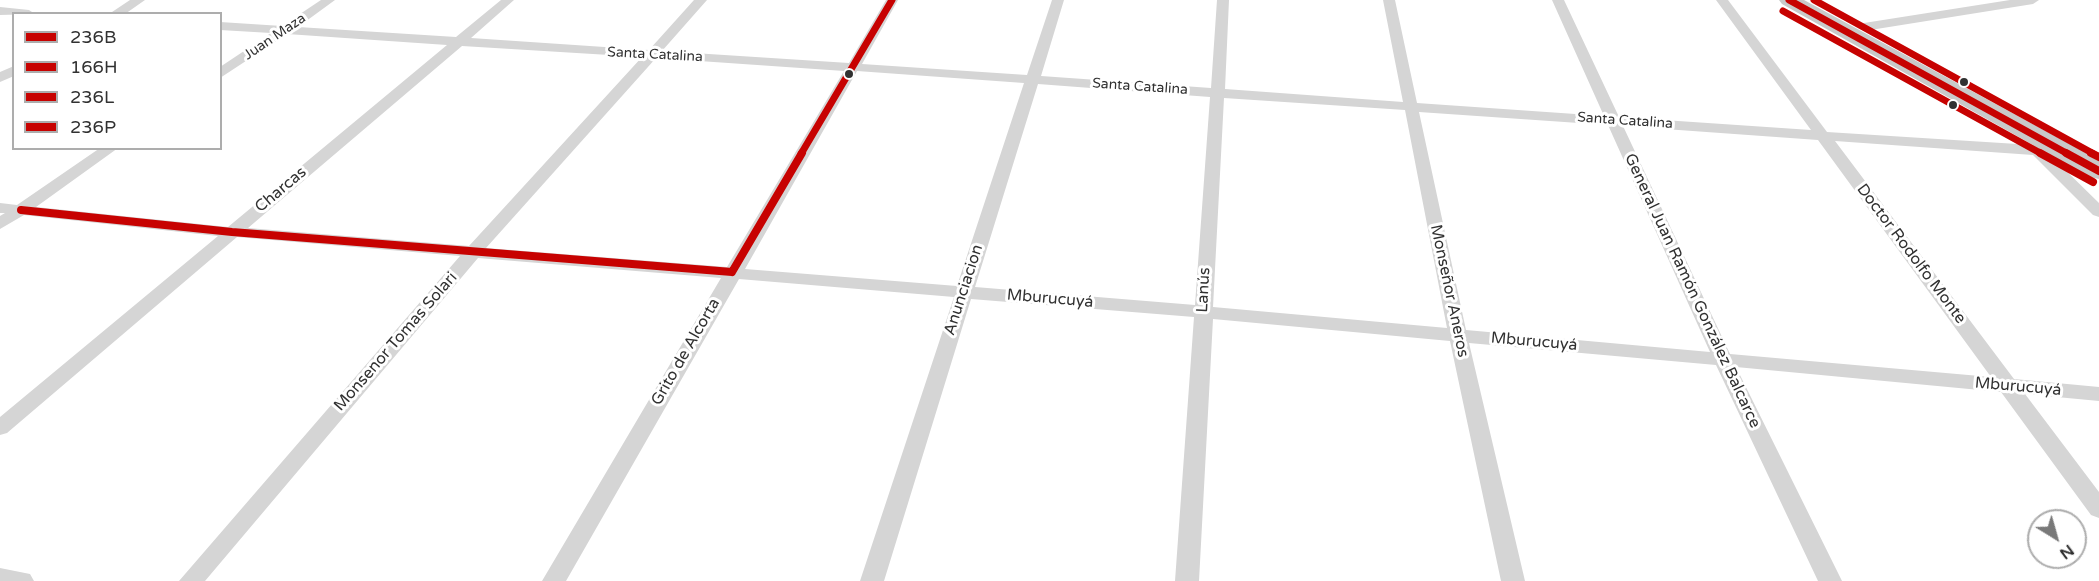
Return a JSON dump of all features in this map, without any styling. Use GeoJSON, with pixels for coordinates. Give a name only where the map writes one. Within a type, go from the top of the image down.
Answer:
{"type":"FeatureCollection","features":[{"type":"Feature","properties":{"kind":"main road"},"geometry":{"type":"LineString","coordinates":[[1789,0],[2049,151],[2099,171]]}},
{"type":"Feature","properties":{"kind":"main road"},"geometry":{"type":"LineString","coordinates":[[1815,0],[2099,152]]}},
{"type":"Feature","properties":{"kind":"street"},"geometry":{"type":"LineString","coordinates":[[118,12],[139,0]]}},
{"type":"Feature","properties":{"kind":"street","name":"Juan Maza"},"geometry":{"type":"LineString","coordinates":[[222,73],[329,0]]}},
{"type":"Feature","properties":{"kind":"street","name":"Charcas"},"geometry":{"type":"LineString","coordinates":[[0,428],[508,0]]}},
{"type":"Feature","properties":{"kind":"street","name":"Monsenor Tomas Solari"},"geometry":{"type":"LineString","coordinates":[[191,581],[475,250],[653,56],[701,0]]}},
{"type":"Feature","properties":{"kind":"street","name":"Grito de Alcorta"},"geometry":{"type":"LineString","coordinates":[[555,581],[732,272],[892,0]]}},
{"type":"Feature","properties":{"kind":"street","name":"Anunciacion"},"geometry":{"type":"LineString","coordinates":[[872,581],[1058,0]]}},
{"type":"Feature","properties":{"kind":"street","name":"Lanús"},"geometry":{"type":"LineString","coordinates":[[1187,581],[1223,0]]}},
{"type":"Feature","properties":{"kind":"street","name":"Monseñor Aneros"},"geometry":{"type":"LineString","coordinates":[[1389,0],[1458,335],[1513,581]]}},
{"type":"Feature","properties":{"kind":"street","name":"General Juan Ramón González Balcarce"},"geometry":{"type":"LineString","coordinates":[[1558,0],[1723,360],[1830,581]]}},
{"type":"Feature","properties":{"kind":"street","name":"Doctor Rodolfo Monte"},"geometry":{"type":"LineString","coordinates":[[1722,0],[2099,509]]}},
{"type":"Feature","properties":{"kind":"street"},"geometry":{"type":"LineString","coordinates":[[1864,27],[2033,0]]}},
{"type":"Feature","properties":{"kind":"street","name":"Santa Catalina"},"geometry":{"type":"LineString","coordinates":[[222,26],[653,56],[852,67],[2049,151]]}},
{"type":"Feature","properties":{"kind":"street"},"geometry":{"type":"LineString","coordinates":[[0,224],[108,150]]}},
{"type":"Feature","properties":{"kind":"street"},"geometry":{"type":"LineString","coordinates":[[2049,151],[2099,212]]}},
{"type":"Feature","properties":{"kind":"street","name":"Mburucuyá"},"geometry":{"type":"LineString","coordinates":[[0,208],[231,232],[475,250],[1203,312],[2099,394]]}},
{"type":"Feature","properties":{"kind":"street"},"geometry":{"type":"LineString","coordinates":[[0,578],[22,581]]}},
{"type":"Feature","properties":{"kind":"transit line","name":"236B"},"geometry":{"type":"LineString","coordinates":[[732,272],[892,0]]}},
{"type":"Feature","properties":{"kind":"transit line","name":"166H"},"geometry":{"type":"LineString","coordinates":[[1789,0],[2099,171]]}},
{"type":"Feature","properties":{"kind":"transit line","name":"236P"},"geometry":{"type":"LineString","coordinates":[[1814,0],[2099,157]]}},
{"type":"Feature","properties":{"kind":"transit line","name":"236L"},"geometry":{"type":"LineString","coordinates":[[1783,11],[2093,182]]}},
{"type":"Feature","properties":{"kind":"transit line","name":"236B"},"geometry":{"type":"LineString","coordinates":[[21,210],[232,232],[732,272]]}}]}
